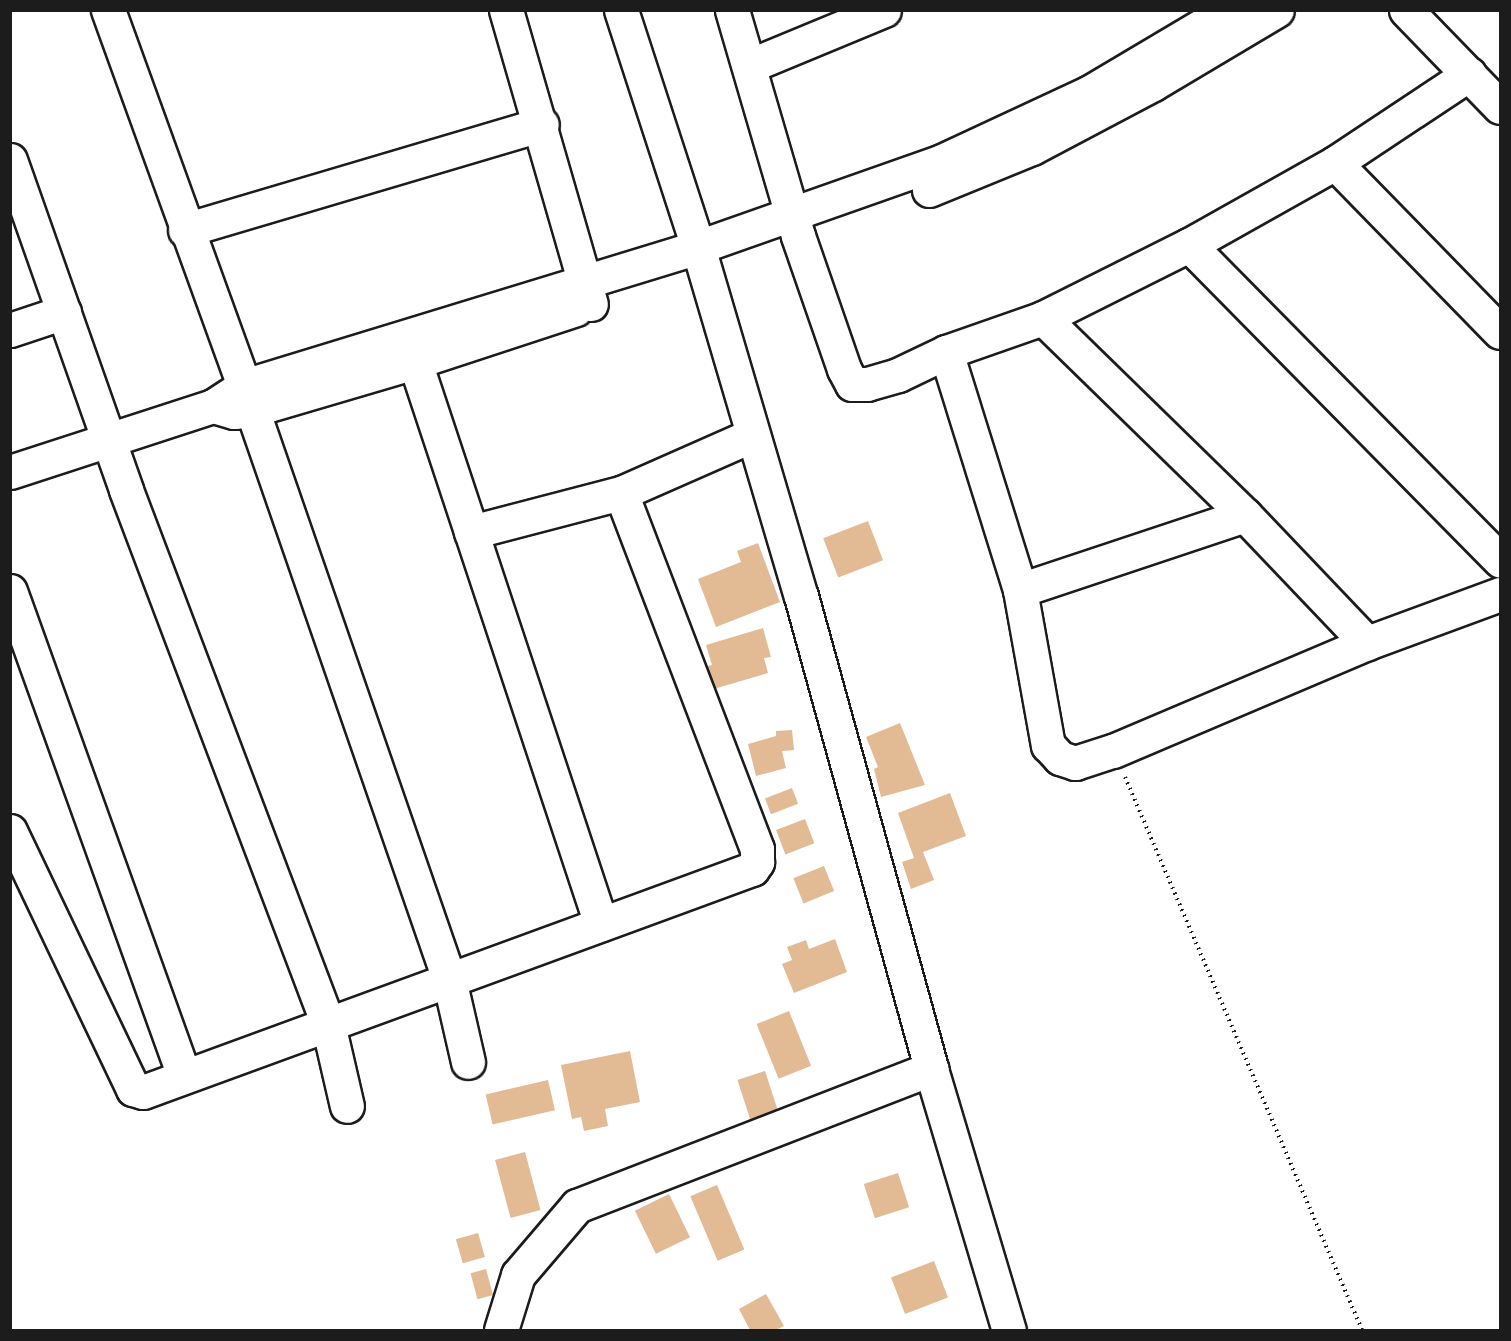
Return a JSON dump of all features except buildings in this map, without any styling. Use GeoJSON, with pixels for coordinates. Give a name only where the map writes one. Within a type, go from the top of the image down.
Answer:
{"type":"FeatureCollection","features":[{"type":"Feature","properties":{"kind":"street"},"geometry":{"type":"LineString","coordinates":[[108,10],[185,231],[248,398],[449,979],[468,1062]]}},
{"type":"Feature","properties":{"kind":"street"},"geometry":{"type":"LineString","coordinates":[[506,10],[542,124],[588,293]]}},
{"type":"Feature","properties":{"kind":"street"},"geometry":{"type":"LineString","coordinates":[[621,10],[700,259],[750,436],[801,597],[931,1070],[1009,1330]]}},
{"type":"Feature","properties":{"kind":"street"},"geometry":{"type":"LineString","coordinates":[[732,10],[796,226],[844,369],[852,384],[867,384],[898,375],[946,352],[1043,318],[1189,245],[1335,163],[1469,74]]}},
{"type":"Feature","properties":{"kind":"street"},"geometry":{"type":"LineString","coordinates":[[749,66],[884,10]]}},
{"type":"Feature","properties":{"kind":"street"},"geometry":{"type":"LineString","coordinates":[[796,226],[1090,92],[1228,10]]}},
{"type":"Feature","properties":{"kind":"street"},"geometry":{"type":"LineString","coordinates":[[248,398],[700,259],[796,226],[914,196],[1032,148],[1153,84],[1277,10]]}},
{"type":"Feature","properties":{"kind":"street"},"geometry":{"type":"LineString","coordinates":[[1406,10],[1500,106]]}},
{"type":"Feature","properties":{"kind":"street"},"geometry":{"type":"LineString","coordinates":[[185,231],[542,124]]}},
{"type":"Feature","properties":{"kind":"street"},"geometry":{"type":"LineString","coordinates":[[10,160],[110,440],[328,1024],[347,1106]]}},
{"type":"Feature","properties":{"kind":"street"},"geometry":{"type":"LineString","coordinates":[[1335,163],[1500,332]]}},
{"type":"Feature","properties":{"kind":"street"},"geometry":{"type":"LineString","coordinates":[[1189,245],[1500,560]]}},
{"type":"Feature","properties":{"kind":"street"},"geometry":{"type":"LineString","coordinates":[[10,472],[213,406],[415,362],[588,293]]}},
{"type":"Feature","properties":{"kind":"street"},"geometry":{"type":"LineString","coordinates":[[10,330],[64,312]]}},
{"type":"Feature","properties":{"kind":"street"},"geometry":{"type":"LineString","coordinates":[[1043,318],[1245,515],[1367,643]]}},
{"type":"Feature","properties":{"kind":"street"},"geometry":{"type":"LineString","coordinates":[[946,352],[1020,590],[1048,745],[1060,758],[1074,763],[1113,751],[1367,643],[1500,594]]}},
{"type":"Feature","properties":{"kind":"street"},"geometry":{"type":"LineString","coordinates":[[415,362],[601,924]]}},
{"type":"Feature","properties":{"kind":"street"},"geometry":{"type":"LineString","coordinates":[[471,532],[621,493],[750,436]]}},
{"type":"Feature","properties":{"kind":"street"},"geometry":{"type":"LineString","coordinates":[[10,831],[133,1089],[143,1092],[752,869],[757,862],[757,849],[621,493]]}},
{"type":"Feature","properties":{"kind":"street"},"geometry":{"type":"LineString","coordinates":[[1020,590],[1245,515]]}},
{"type":"Feature","properties":{"kind":"street"},"geometry":{"type":"LineString","coordinates":[[10,591],[184,1076]]}},
{"type":"Feature","properties":{"kind":"street"},"geometry":{"type":"LineString","coordinates":[[501,1330],[518,1275],[577,1206],[931,1070]]}},
{"type":"Feature","properties":{"kind":"path"},"geometry":{"type":"LineString","coordinates":[[1113,751],[1140,806],[1362,1330]]}}]}
